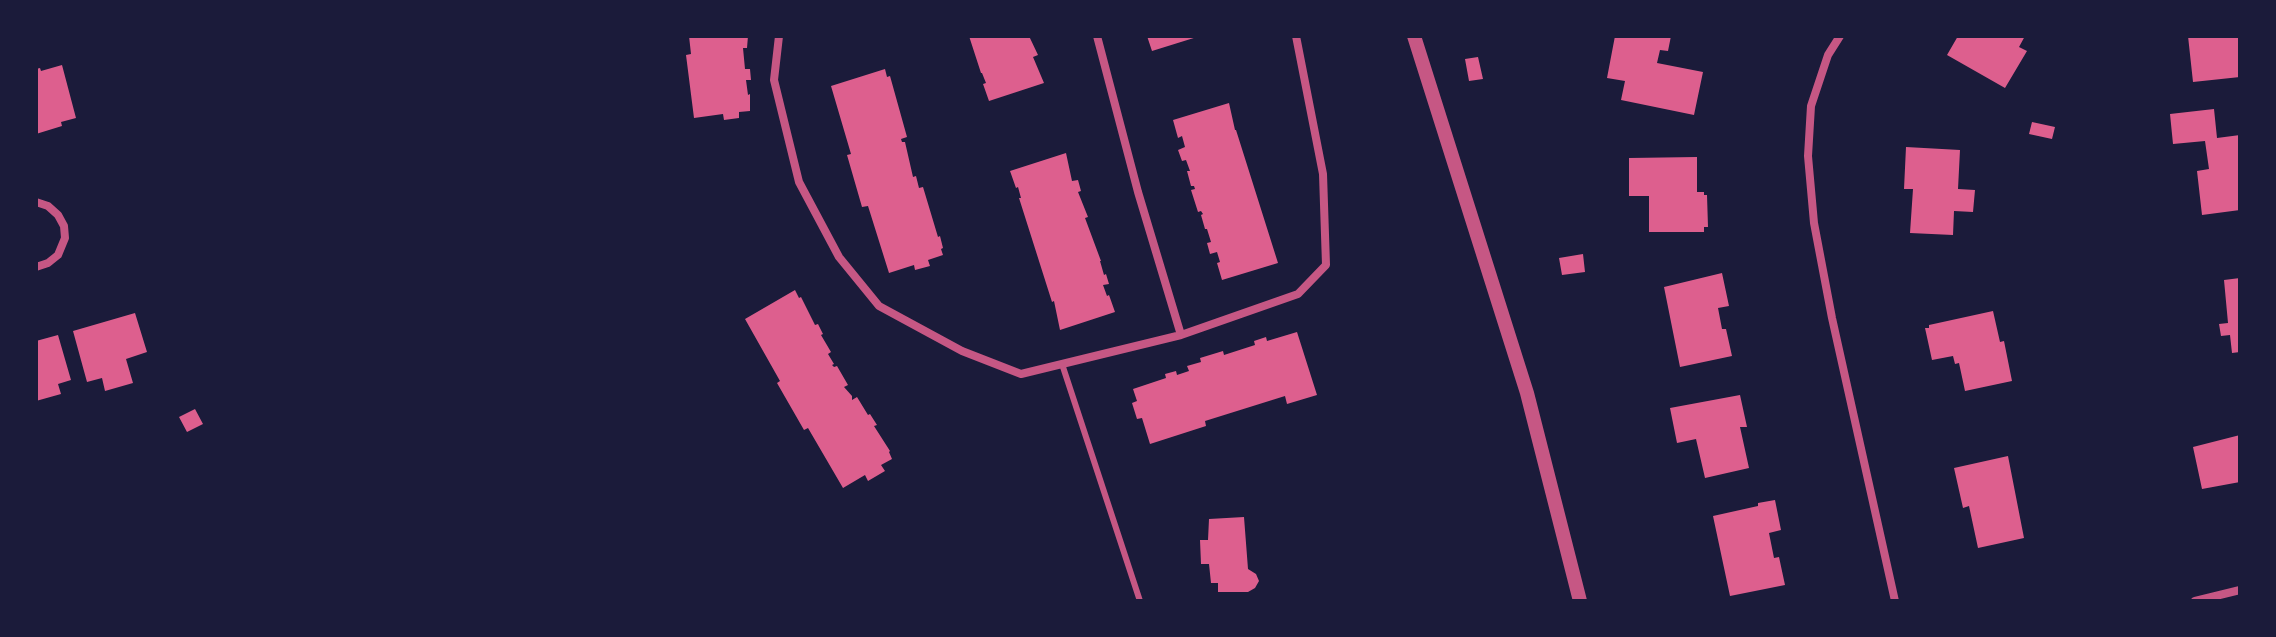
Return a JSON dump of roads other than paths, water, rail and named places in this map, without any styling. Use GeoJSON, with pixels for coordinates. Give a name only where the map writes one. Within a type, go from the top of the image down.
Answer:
{"type":"FeatureCollection","features":[{"type":"Feature","properties":{"kind":"street"},"geometry":{"type":"LineString","coordinates":[[779,36],[774,80],[799,182],[839,257],[879,306],[962,351],[1021,374],[1181,335],[1298,294],[1326,265],[1323,174],[1296,36]]}},
{"type":"Feature","properties":{"kind":"street"},"geometry":{"type":"LineString","coordinates":[[1097,36],[1138,192],[1181,335]]}},
{"type":"Feature","properties":{"kind":"street"},"geometry":{"type":"LineString","coordinates":[[1414,36],[1527,393],[1580,601]]}},
{"type":"Feature","properties":{"kind":"street"},"geometry":{"type":"LineString","coordinates":[[1840,36],[1828,55],[1811,106],[1808,156],[1814,223],[1895,601]]}},
{"type":"Feature","properties":{"kind":"street"},"geometry":{"type":"LineString","coordinates":[[36,202],[48,206],[58,215],[64,226],[65,238],[58,255],[36,267]]}},
{"type":"Feature","properties":{"kind":"street"},"geometry":{"type":"LineString","coordinates":[[2195,601],[2240,590]]}},
{"type":"Feature","properties":{"kind":"lane"},"geometry":{"type":"LineString","coordinates":[[1062,364],[1140,601]]}}]}
